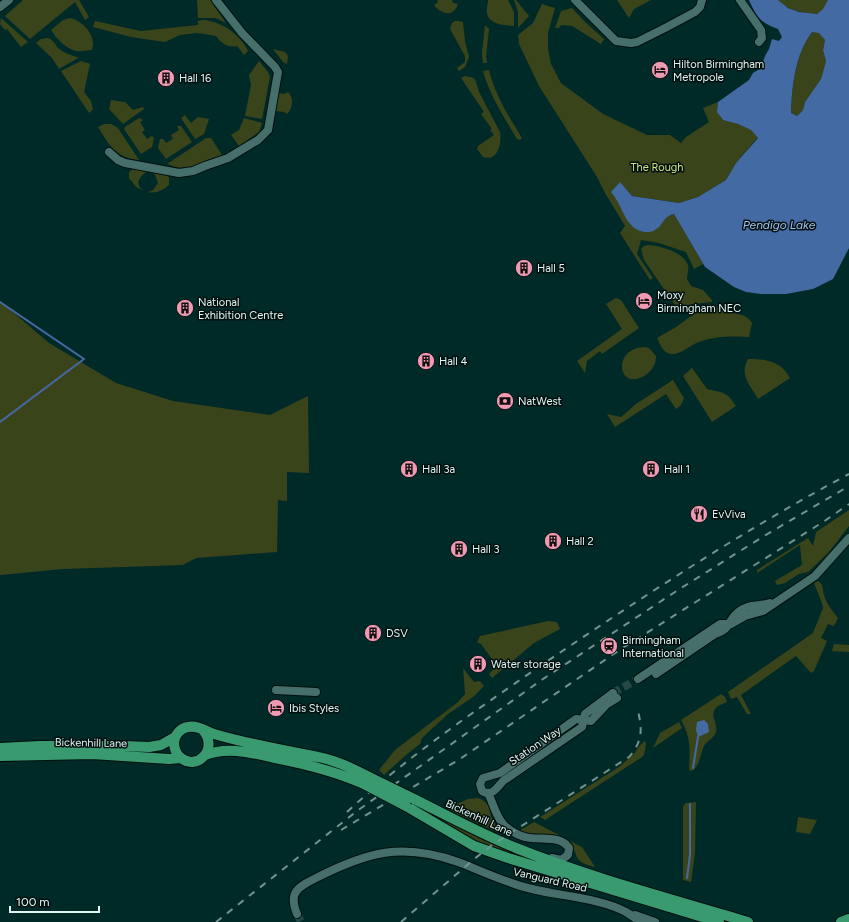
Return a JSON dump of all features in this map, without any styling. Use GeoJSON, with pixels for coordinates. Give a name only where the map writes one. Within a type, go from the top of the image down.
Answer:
{"type":"FeatureCollection","features":[{"type":"Feature","properties":{"kind":"main road"},"geometry":{"type":"LineString","coordinates":[[187,727],[197,728],[203,730],[209,740],[209,748],[204,756],[193,761],[188,761],[181,758],[176,753],[175,737],[181,730],[187,727]]}},
{"type":"Feature","properties":{"kind":"main road","name":"Bickenhill Lane"},"geometry":{"type":"LineString","coordinates":[[203,730],[243,742],[320,757],[350,768],[368,781],[410,803],[427,806],[487,836],[536,856],[586,873],[748,922]]}},
{"type":"Feature","properties":{"kind":"main road","name":"Bickenhill Lane"},"geometry":{"type":"LineString","coordinates":[[0,748],[63,746],[149,747],[161,744],[175,737]]}},
{"type":"Feature","properties":{"kind":"main road","name":"Bickenhill Lane"},"geometry":{"type":"LineString","coordinates":[[204,756],[219,750],[245,752],[314,766],[368,781]]}},
{"type":"Feature","properties":{"kind":"main road","name":"Bickenhill Lane"},"geometry":{"type":"LineString","coordinates":[[0,756],[92,754],[169,759],[181,758]]}},
{"type":"Feature","properties":{"kind":"main road","name":"Bickenhill Lane"},"geometry":{"type":"LineString","coordinates":[[410,803],[416,812],[474,846],[508,858],[719,922]]}},
{"type":"Feature","properties":{"kind":"main road"},"geometry":{"type":"LineString","coordinates":[[841,922],[849,919]]}},
{"type":"Feature","properties":{"kind":"street"},"geometry":{"type":"LineString","coordinates":[[0,7],[9,0]]}},
{"type":"Feature","properties":{"kind":"street"},"geometry":{"type":"LineString","coordinates":[[109,152],[118,160],[125,163],[171,172],[187,173],[237,154],[258,140],[268,130],[278,72],[242,33],[216,0]]}},
{"type":"Feature","properties":{"kind":"street"},"geometry":{"type":"LineString","coordinates":[[575,0],[616,41],[631,43],[637,42],[695,12],[700,7],[702,0]]}},
{"type":"Feature","properties":{"kind":"street"},"geometry":{"type":"LineString","coordinates":[[740,0],[761,30],[762,38],[759,42]]}},
{"type":"Feature","properties":{"kind":"street"},"geometry":{"type":"LineString","coordinates":[[639,681],[674,663],[715,634],[723,632],[730,624],[745,616],[763,611],[815,576],[849,538]]}},
{"type":"Feature","properties":{"kind":"street"},"geometry":{"type":"LineString","coordinates":[[276,690],[316,692]]}},
{"type":"Feature","properties":{"kind":"street","name":"Station Way"},"geometry":{"type":"LineString","coordinates":[[496,788],[503,781],[582,727],[585,714],[615,696]]}},
{"type":"Feature","properties":{"kind":"street","name":"Station Way"},"geometry":{"type":"LineString","coordinates":[[492,776],[500,773],[576,719],[584,720]]}},
{"type":"Feature","properties":{"kind":"street"},"geometry":{"type":"LineString","coordinates":[[485,776],[492,776],[497,782],[496,788],[493,792],[488,793],[482,791],[480,781],[485,776]]}},
{"type":"Feature","properties":{"kind":"street"},"geometry":{"type":"LineString","coordinates":[[488,793],[502,823],[513,832],[525,837],[560,840],[569,848],[568,856],[561,860],[536,856]]}},
{"type":"Feature","properties":{"kind":"street","name":"Vanguard Road"},"geometry":{"type":"LineString","coordinates":[[297,914],[293,904],[298,887],[339,866],[376,853],[406,851],[436,855],[526,888],[600,903],[625,911],[641,922]]}},
{"type":"Feature","properties":{"kind":"street"},"geometry":{"type":"LineString","coordinates":[[625,911],[655,922]]}},
{"type":"Feature","properties":{"kind":"green space"},"geometry":{"type":"Polygon","coordinates":[[[23,0],[79,0],[89,17],[85,20],[75,2],[30,39],[5,16],[23,0]]]}},
{"type":"Feature","properties":{"kind":"green space"},"geometry":{"type":"Polygon","coordinates":[[[197,0],[210,0],[226,23],[216,18],[198,18],[197,0]]]}},
{"type":"Feature","properties":{"kind":"green space"},"geometry":{"type":"Polygon","coordinates":[[[437,0],[452,0],[453,3],[458,4],[453,11],[447,13],[440,11],[434,5],[438,2],[437,0]]]}},
{"type":"Feature","properties":{"kind":"green space"},"geometry":{"type":"Polygon","coordinates":[[[488,0],[508,0],[514,12],[514,26],[498,24],[488,17],[488,0]]]}},
{"type":"Feature","properties":{"kind":"green space"},"geometry":{"type":"Polygon","coordinates":[[[514,0],[516,0],[529,16],[518,28],[518,12],[514,0]]]}},
{"type":"Feature","properties":{"kind":"green space"},"geometry":{"type":"Polygon","coordinates":[[[617,0],[651,0],[634,9],[629,18],[617,0]]]}},
{"type":"Feature","properties":{"kind":"green space"},"geometry":{"type":"Polygon","coordinates":[[[778,0],[828,0],[823,10],[817,14],[796,11],[782,4],[778,0]]]}},
{"type":"Feature","properties":{"kind":"green space","name":"The Rough"},"geometry":{"type":"Polygon","coordinates":[[[542,4],[555,8],[548,33],[548,49],[551,64],[561,83],[603,114],[647,135],[670,135],[681,143],[686,137],[709,122],[703,108],[718,102],[717,112],[723,120],[738,124],[751,130],[758,137],[736,163],[726,180],[698,197],[679,203],[632,196],[620,183],[617,198],[631,226],[656,229],[667,216],[674,214],[703,264],[694,269],[686,252],[659,243],[641,240],[637,254],[653,278],[650,280],[620,233],[625,226],[597,177],[539,86],[519,44],[518,35],[533,23],[542,4]]]}},
{"type":"Feature","properties":{"kind":"green space"},"geometry":{"type":"Polygon","coordinates":[[[572,8],[604,39],[601,44],[572,26],[561,25],[559,28],[555,28],[561,11],[572,8]]]}},
{"type":"Feature","properties":{"kind":"green space"},"geometry":{"type":"Polygon","coordinates":[[[1,18],[28,42],[21,47],[7,29],[5,30],[0,24],[1,18]]]}},
{"type":"Feature","properties":{"kind":"green space"},"geometry":{"type":"Polygon","coordinates":[[[70,18],[80,22],[88,30],[91,35],[93,45],[92,50],[72,50],[62,43],[53,33],[51,30],[63,20],[70,18]]]}},
{"type":"Feature","properties":{"kind":"green space"},"geometry":{"type":"Polygon","coordinates":[[[203,20],[223,26],[235,34],[245,45],[248,51],[244,55],[237,46],[225,44],[216,36],[197,33],[180,35],[165,42],[131,37],[93,27],[95,21],[141,31],[198,25],[198,21],[203,20]]]}},
{"type":"Feature","properties":{"kind":"green space"},"geometry":{"type":"Polygon","coordinates":[[[455,21],[463,22],[465,41],[469,57],[465,67],[459,71],[457,68],[465,62],[465,56],[450,29],[452,23],[455,21]]]}},
{"type":"Feature","properties":{"kind":"green space"},"geometry":{"type":"Polygon","coordinates":[[[485,25],[489,29],[486,56],[487,63],[483,63],[482,52],[485,25]]]}},
{"type":"Feature","properties":{"kind":"green space"},"geometry":{"type":"Polygon","coordinates":[[[812,32],[819,32],[825,40],[823,50],[826,61],[821,79],[805,102],[803,110],[797,116],[791,113],[792,92],[798,60],[806,41],[812,32]]]}},
{"type":"Feature","properties":{"kind":"green space"},"geometry":{"type":"Polygon","coordinates":[[[48,38],[53,41],[60,50],[78,58],[59,69],[52,58],[36,43],[41,39],[48,38]]]}},
{"type":"Feature","properties":{"kind":"green space"},"geometry":{"type":"Polygon","coordinates":[[[273,49],[285,52],[288,56],[287,64],[283,62],[273,49]]]}},
{"type":"Feature","properties":{"kind":"green space"},"geometry":{"type":"Polygon","coordinates":[[[81,61],[90,64],[84,92],[91,101],[93,109],[89,113],[61,71],[81,61]]]}},
{"type":"Feature","properties":{"kind":"green space"},"geometry":{"type":"Polygon","coordinates":[[[259,61],[270,77],[262,119],[245,116],[251,85],[249,75],[259,61]]]}},
{"type":"Feature","properties":{"kind":"green space"},"geometry":{"type":"Polygon","coordinates":[[[489,70],[499,97],[522,138],[520,140],[517,139],[489,89],[483,71],[489,70]]]}},
{"type":"Feature","properties":{"kind":"green space"},"geometry":{"type":"Polygon","coordinates":[[[465,76],[475,79],[479,92],[500,132],[498,150],[492,157],[483,157],[477,149],[478,146],[494,135],[490,130],[492,129],[481,114],[484,112],[461,78],[465,76]]]}},
{"type":"Feature","properties":{"kind":"green space"},"geometry":{"type":"Polygon","coordinates":[[[288,92],[292,100],[292,106],[289,112],[287,114],[276,111],[279,93],[284,94],[288,92]]]}},
{"type":"Feature","properties":{"kind":"green space"},"geometry":{"type":"Polygon","coordinates":[[[111,100],[125,102],[133,110],[143,107],[144,109],[123,124],[109,109],[111,100]]]}},
{"type":"Feature","properties":{"kind":"green space"},"geometry":{"type":"Polygon","coordinates":[[[185,115],[191,123],[198,117],[209,119],[204,134],[195,139],[181,118],[185,115]]]}},
{"type":"Feature","properties":{"kind":"green space"},"geometry":{"type":"Polygon","coordinates":[[[139,118],[143,120],[140,122],[145,130],[142,132],[147,139],[152,136],[154,138],[152,147],[141,154],[124,129],[139,118]]]}},
{"type":"Feature","properties":{"kind":"green space"},"geometry":{"type":"Polygon","coordinates":[[[244,118],[262,123],[259,132],[239,146],[231,135],[239,130],[244,118]]]}},
{"type":"Feature","properties":{"kind":"green space"},"geometry":{"type":"Polygon","coordinates":[[[104,124],[111,124],[118,128],[139,160],[124,157],[114,150],[98,127],[104,124]]]}},
{"type":"Feature","properties":{"kind":"green space"},"geometry":{"type":"Polygon","coordinates":[[[177,126],[181,126],[192,142],[166,159],[158,148],[160,139],[163,139],[166,143],[173,139],[171,135],[179,130],[177,126]]]}},
{"type":"Feature","properties":{"kind":"green space"},"geometry":{"type":"Polygon","coordinates":[[[206,138],[211,138],[222,155],[190,167],[179,168],[167,164],[206,138]]]}},
{"type":"Feature","properties":{"kind":"green space"},"geometry":{"type":"Polygon","coordinates":[[[133,169],[148,171],[142,175],[138,183],[144,191],[136,187],[129,178],[129,172],[133,169]]]}},
{"type":"Feature","properties":{"kind":"green space"},"geometry":{"type":"Polygon","coordinates":[[[152,172],[167,175],[169,178],[169,185],[159,191],[148,192],[153,190],[158,183],[152,172]]]}},
{"type":"Feature","properties":{"kind":"green space"},"geometry":{"type":"Polygon","coordinates":[[[648,245],[665,248],[682,257],[688,266],[687,279],[691,286],[703,290],[712,302],[693,304],[677,308],[644,260],[641,249],[648,245]]]}},
{"type":"Feature","properties":{"kind":"green space"},"geometry":{"type":"Polygon","coordinates":[[[616,298],[621,300],[639,328],[602,354],[600,351],[587,361],[585,373],[577,361],[622,329],[606,304],[616,298]]]}},
{"type":"Feature","properties":{"kind":"green space"},"geometry":{"type":"Polygon","coordinates":[[[0,301],[49,343],[116,383],[173,401],[270,415],[308,396],[309,473],[287,472],[287,501],[278,500],[277,552],[196,558],[183,565],[63,569],[0,575],[0,301]]]}},
{"type":"Feature","properties":{"kind":"green space"},"geometry":{"type":"Polygon","coordinates":[[[705,306],[716,307],[747,317],[752,323],[749,337],[730,337],[705,340],[675,354],[666,352],[662,348],[657,338],[676,327],[705,306]]]}},
{"type":"Feature","properties":{"kind":"green space"},"geometry":{"type":"Polygon","coordinates":[[[646,347],[656,356],[654,366],[647,374],[637,379],[630,379],[624,375],[622,368],[623,361],[627,354],[635,349],[646,347]]]}},
{"type":"Feature","properties":{"kind":"green space"},"geometry":{"type":"Polygon","coordinates":[[[748,359],[773,362],[782,368],[790,378],[758,399],[745,375],[748,359]]]}},
{"type":"Feature","properties":{"kind":"green space"},"geometry":{"type":"Polygon","coordinates":[[[692,368],[707,389],[724,393],[736,406],[712,422],[683,376],[692,368]]]}},
{"type":"Feature","properties":{"kind":"green space"},"geometry":{"type":"Polygon","coordinates":[[[673,380],[684,398],[681,405],[676,409],[666,394],[615,427],[607,414],[621,417],[636,404],[673,380]]]}},
{"type":"Feature","properties":{"kind":"green space"},"geometry":{"type":"Polygon","coordinates":[[[849,510],[849,526],[829,552],[808,572],[799,574],[785,583],[777,585],[775,581],[802,565],[800,545],[757,573],[757,570],[808,538],[813,546],[816,532],[849,510]]]}},
{"type":"Feature","properties":{"kind":"green space"},"geometry":{"type":"Polygon","coordinates":[[[818,581],[822,586],[823,593],[828,604],[838,618],[834,626],[828,624],[821,638],[827,641],[814,671],[811,673],[796,656],[741,695],[751,714],[747,714],[737,697],[731,699],[728,692],[813,633],[823,608],[814,583],[818,581]]]}},
{"type":"Feature","properties":{"kind":"green space"},"geometry":{"type":"Polygon","coordinates":[[[548,621],[557,622],[560,629],[534,643],[492,678],[489,674],[497,666],[481,644],[477,642],[480,636],[548,621]]]}},
{"type":"Feature","properties":{"kind":"green space"},"geometry":{"type":"Polygon","coordinates":[[[834,644],[849,645],[849,652],[832,651],[834,644]]]}},
{"type":"Feature","properties":{"kind":"green space"},"geometry":{"type":"Polygon","coordinates":[[[463,668],[474,682],[480,681],[484,686],[473,697],[448,714],[422,738],[420,744],[384,775],[379,770],[395,750],[458,702],[465,694],[463,668]]]}},
{"type":"Feature","properties":{"kind":"green space"},"geometry":{"type":"Polygon","coordinates":[[[721,694],[725,697],[727,702],[718,706],[713,713],[716,732],[704,746],[700,760],[695,769],[692,771],[689,770],[689,744],[687,732],[681,720],[721,694]]]}},
{"type":"Feature","properties":{"kind":"green space"},"geometry":{"type":"Polygon","coordinates":[[[679,722],[682,728],[653,748],[660,733],[679,722]]]}},
{"type":"Feature","properties":{"kind":"green space"},"geometry":{"type":"Polygon","coordinates":[[[645,741],[646,744],[644,755],[642,757],[545,820],[540,817],[619,767],[634,754],[639,746],[645,741]]]}},
{"type":"Feature","properties":{"kind":"green space"},"geometry":{"type":"Polygon","coordinates":[[[478,798],[487,803],[492,819],[501,830],[499,833],[449,810],[448,808],[468,799],[478,798]]]}},
{"type":"Feature","properties":{"kind":"green space"},"geometry":{"type":"Polygon","coordinates":[[[696,802],[695,853],[691,882],[683,880],[683,806],[686,803],[696,802]]]}},
{"type":"Feature","properties":{"kind":"green space"},"geometry":{"type":"Polygon","coordinates":[[[438,816],[593,878],[498,851],[467,838],[434,819],[438,816]]]}},
{"type":"Feature","properties":{"kind":"green space"},"geometry":{"type":"Polygon","coordinates":[[[798,817],[817,820],[810,834],[796,832],[798,817]]]}},
{"type":"Feature","properties":{"kind":"green space"},"geometry":{"type":"Polygon","coordinates":[[[534,822],[561,836],[528,835],[519,831],[534,822]]]}},
{"type":"Feature","properties":{"kind":"green space"},"geometry":{"type":"Polygon","coordinates":[[[568,840],[582,847],[595,867],[580,861],[575,851],[571,850],[568,840]]]}},
{"type":"Feature","properties":{"kind":"water","name":"Pendigo Lake"},"geometry":{"type":"Polygon","coordinates":[[[749,0],[778,0],[788,8],[799,12],[817,14],[823,9],[828,0],[849,0],[849,248],[833,279],[813,289],[786,294],[761,294],[746,292],[734,287],[705,267],[674,214],[667,217],[654,231],[639,231],[629,222],[611,192],[620,182],[632,196],[679,203],[698,197],[726,180],[736,163],[758,138],[751,130],[738,124],[723,120],[717,112],[718,102],[749,80],[753,73],[761,68],[772,39],[779,41],[782,37],[778,29],[760,19],[749,0]],[[812,32],[806,41],[798,60],[792,92],[791,113],[797,116],[803,110],[805,102],[821,79],[826,61],[823,50],[825,40],[819,33],[812,32]]]}},
{"type":"Feature","properties":{"kind":"water"},"geometry":{"type":"Polygon","coordinates":[[[704,720],[708,724],[709,732],[698,737],[696,730],[697,722],[704,720]]]}},
{"type":"Feature","properties":{"kind":"waterway"},"geometry":{"type":"LineString","coordinates":[[0,302],[84,359],[0,422]]}},
{"type":"Feature","properties":{"kind":"waterway"},"geometry":{"type":"LineString","coordinates":[[693,768],[698,737]]}},
{"type":"Feature","properties":{"kind":"waterway"},"geometry":{"type":"LineString","coordinates":[[687,878],[690,855],[690,804]]}},
{"type":"Feature","properties":{"kind":"tunnel"},"geometry":{"type":"LineString","coordinates":[[613,693],[638,679]]}},
{"type":"Feature","properties":{"kind":"tunnel"},"geometry":{"type":"LineString","coordinates":[[297,914],[301,922]]}},
{"type":"Feature","properties":{"kind":"railway"},"geometry":{"type":"LineString","coordinates":[[347,812],[370,791],[419,752],[469,715],[546,662],[657,588],[771,518],[849,474]]}},
{"type":"Feature","properties":{"kind":"railway"},"geometry":{"type":"LineString","coordinates":[[216,922],[357,811],[543,679],[678,590],[764,536],[849,486]]}},
{"type":"Feature","properties":{"kind":"railway"},"geometry":{"type":"LineString","coordinates":[[341,830],[460,759],[621,649],[823,522],[849,504]]}},
{"type":"Feature","properties":{"kind":"railway"},"geometry":{"type":"LineString","coordinates":[[401,922],[492,845],[629,757],[637,745],[641,727],[637,707]]}},
{"type":"Feature","properties":{"kind":"place","name":"Hilton Birmingham Metropole"},"geometry":{"type":"Point","coordinates":[660,70]}},
{"type":"Feature","properties":{"kind":"place","name":"Hall 16"},"geometry":{"type":"Point","coordinates":[166,78]}},
{"type":"Feature","properties":{"kind":"place","name":"Hall 5"},"geometry":{"type":"Point","coordinates":[524,268]}},
{"type":"Feature","properties":{"kind":"place","name":"Moxy Birmingham NEC"},"geometry":{"type":"Point","coordinates":[644,301]}},
{"type":"Feature","properties":{"kind":"place","name":"National Exhibition Centre"},"geometry":{"type":"Point","coordinates":[185,308]}},
{"type":"Feature","properties":{"kind":"place","name":"Hall 4"},"geometry":{"type":"Point","coordinates":[426,361]}},
{"type":"Feature","properties":{"kind":"place","name":"NatWest"},"geometry":{"type":"Point","coordinates":[505,401]}},
{"type":"Feature","properties":{"kind":"place","name":"Hall 3a"},"geometry":{"type":"Point","coordinates":[409,469]}},
{"type":"Feature","properties":{"kind":"place","name":"Hall 1"},"geometry":{"type":"Point","coordinates":[651,469]}},
{"type":"Feature","properties":{"kind":"place","name":"EvViva"},"geometry":{"type":"Point","coordinates":[699,514]}},
{"type":"Feature","properties":{"kind":"place","name":"Hall 2"},"geometry":{"type":"Point","coordinates":[553,541]}},
{"type":"Feature","properties":{"kind":"place","name":"Hall 3"},"geometry":{"type":"Point","coordinates":[459,549]}},
{"type":"Feature","properties":{"kind":"place","name":"DSV"},"geometry":{"type":"Point","coordinates":[373,633]}},
{"type":"Feature","properties":{"kind":"place","name":"Birmingham International"},"geometry":{"type":"Point","coordinates":[609,646]}},
{"type":"Feature","properties":{"kind":"place","name":"Water storage"},"geometry":{"type":"Point","coordinates":[478,664]}},
{"type":"Feature","properties":{"kind":"place","name":"Ibis Styles"},"geometry":{"type":"Point","coordinates":[276,708]}}]}
